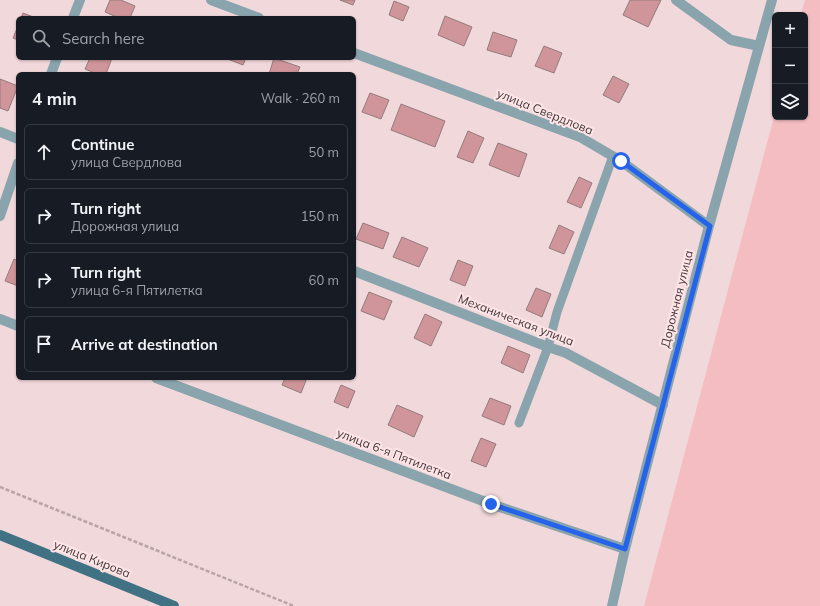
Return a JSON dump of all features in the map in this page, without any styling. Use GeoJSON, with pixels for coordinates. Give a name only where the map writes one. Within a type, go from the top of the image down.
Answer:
{"type":"FeatureCollection","features":[{"type":"Feature","properties":{"kind":"main road","name":"улица Кирова"},"geometry":{"type":"LineString","coordinates":[[0,535],[174,606]]}},
{"type":"Feature","properties":{"kind":"street"},"geometry":{"type":"LineString","coordinates":[[74,16],[80,0]]}},
{"type":"Feature","properties":{"kind":"street"},"geometry":{"type":"LineString","coordinates":[[211,0],[254,16]]}},
{"type":"Feature","properties":{"kind":"street"},"geometry":{"type":"LineString","coordinates":[[676,0],[731,40],[759,46]]}},
{"type":"Feature","properties":{"kind":"street","name":"Дорожная улица"},"geometry":{"type":"LineString","coordinates":[[612,606],[625,549],[710,226],[772,0]]}},
{"type":"Feature","properties":{"kind":"street","name":"улица Свердлова"},"geometry":{"type":"LineString","coordinates":[[356,54],[580,137],[621,161],[710,226]]}},
{"type":"Feature","properties":{"kind":"street"},"geometry":{"type":"LineString","coordinates":[[52,72],[56,60]]}},
{"type":"Feature","properties":{"kind":"street"},"geometry":{"type":"LineString","coordinates":[[0,132],[16,138]]}},
{"type":"Feature","properties":{"kind":"street"},"geometry":{"type":"LineString","coordinates":[[0,216],[16,169]]}},
{"type":"Feature","properties":{"kind":"street","name":"Механическая улица"},"geometry":{"type":"LineString","coordinates":[[356,272],[566,353],[663,405]]}},
{"type":"Feature","properties":{"kind":"street"},"geometry":{"type":"LineString","coordinates":[[0,319],[16,325]]}},
{"type":"Feature","properties":{"kind":"street","name":"улица 6-я Пятилетка"},"geometry":{"type":"LineString","coordinates":[[161,380],[491,504],[625,549]]}},
{"type":"Feature","properties":{"kind":"lane"},"geometry":{"type":"LineString","coordinates":[[519,423],[548,347],[556,312],[613,156]]}},
{"type":"Feature","properties":{"kind":"path"},"geometry":{"type":"LineString","coordinates":[[0,487],[294,606]]}},
{"type":"Feature","properties":{"kind":"shaded area"},"geometry":{"type":"Polygon","coordinates":[[[805,0],[820,0],[820,606],[644,606],[773,120],[808,120],[808,12],[802,12],[805,0]]]}},
{"type":"Feature","properties":{"kind":"building"},"geometry":{"type":"Polygon","coordinates":[[[110,0],[121,0],[135,6],[131,16],[114,16],[105,12],[110,0]]]}},
{"type":"Feature","properties":{"kind":"building"},"geometry":{"type":"Polygon","coordinates":[[[340,0],[355,0],[353,5],[340,0]]]}},
{"type":"Feature","properties":{"kind":"building"},"geometry":{"type":"Polygon","coordinates":[[[630,0],[661,0],[648,27],[623,15],[630,0]]]}},
{"type":"Feature","properties":{"kind":"building"},"geometry":{"type":"Polygon","coordinates":[[[394,1],[409,7],[403,21],[389,15],[394,1]]]}},
{"type":"Feature","properties":{"kind":"building"},"geometry":{"type":"Polygon","coordinates":[[[23,13],[31,16],[22,16],[23,13]]]}},
{"type":"Feature","properties":{"kind":"building"},"geometry":{"type":"Polygon","coordinates":[[[445,16],[472,27],[464,46],[438,35],[445,16]]]}},
{"type":"Feature","properties":{"kind":"building"},"geometry":{"type":"Polygon","coordinates":[[[16,31],[16,39],[13,38],[16,31]]]}},
{"type":"Feature","properties":{"kind":"building"},"geometry":{"type":"Polygon","coordinates":[[[493,32],[517,40],[511,57],[487,50],[493,32]]]}},
{"type":"Feature","properties":{"kind":"building"},"geometry":{"type":"Polygon","coordinates":[[[544,46],[562,53],[554,73],[535,66],[544,46]]]}},
{"type":"Feature","properties":{"kind":"building"},"geometry":{"type":"Polygon","coordinates":[[[89,60],[111,60],[107,72],[92,72],[85,69],[89,60]]]}},
{"type":"Feature","properties":{"kind":"building"},"geometry":{"type":"Polygon","coordinates":[[[230,60],[245,60],[243,65],[230,60]]]}},
{"type":"Feature","properties":{"kind":"building"},"geometry":{"type":"Polygon","coordinates":[[[273,60],[280,60],[300,67],[298,72],[270,72],[273,60]]]}},
{"type":"Feature","properties":{"kind":"building"},"geometry":{"type":"Polygon","coordinates":[[[613,76],[629,84],[619,103],[603,95],[613,76]]]}},
{"type":"Feature","properties":{"kind":"building"},"geometry":{"type":"Polygon","coordinates":[[[0,79],[16,85],[16,91],[8,111],[0,108],[0,79]]]}},
{"type":"Feature","properties":{"kind":"building"},"geometry":{"type":"Polygon","coordinates":[[[370,93],[389,100],[381,119],[362,112],[370,93]]]}},
{"type":"Feature","properties":{"kind":"building"},"geometry":{"type":"Polygon","coordinates":[[[401,104],[445,121],[435,147],[391,130],[401,104]]]}},
{"type":"Feature","properties":{"kind":"building"},"geometry":{"type":"Polygon","coordinates":[[[468,131],[484,138],[473,163],[457,157],[468,131]]]}},
{"type":"Feature","properties":{"kind":"building"},"geometry":{"type":"Polygon","coordinates":[[[498,143],[527,154],[519,177],[489,165],[498,143]]]}},
{"type":"Feature","properties":{"kind":"building"},"geometry":{"type":"Polygon","coordinates":[[[579,177],[592,183],[581,208],[567,202],[579,177]]]}},
{"type":"Feature","properties":{"kind":"building"},"geometry":{"type":"Polygon","coordinates":[[[363,223],[389,233],[383,249],[356,239],[363,223]]]}},
{"type":"Feature","properties":{"kind":"building"},"geometry":{"type":"Polygon","coordinates":[[[559,225],[574,232],[564,254],[549,248],[559,225]]]}},
{"type":"Feature","properties":{"kind":"building"},"geometry":{"type":"Polygon","coordinates":[[[402,237],[428,248],[419,267],[393,257],[402,237]]]}},
{"type":"Feature","properties":{"kind":"building"},"geometry":{"type":"Polygon","coordinates":[[[14,259],[16,260],[16,285],[5,281],[14,259]]]}},
{"type":"Feature","properties":{"kind":"building"},"geometry":{"type":"Polygon","coordinates":[[[458,260],[473,266],[465,286],[450,280],[458,260]]]}},
{"type":"Feature","properties":{"kind":"building"},"geometry":{"type":"Polygon","coordinates":[[[536,288],[551,294],[542,317],[526,310],[536,288]]]}},
{"type":"Feature","properties":{"kind":"building"},"geometry":{"type":"Polygon","coordinates":[[[369,292],[392,301],[384,320],[361,311],[369,292]]]}},
{"type":"Feature","properties":{"kind":"building"},"geometry":{"type":"Polygon","coordinates":[[[425,314],[442,322],[431,346],[414,338],[425,314]]]}},
{"type":"Feature","properties":{"kind":"building"},"geometry":{"type":"Polygon","coordinates":[[[508,346],[530,355],[523,373],[501,363],[508,346]]]}},
{"type":"Feature","properties":{"kind":"building"},"geometry":{"type":"Polygon","coordinates":[[[284,380],[306,380],[301,393],[282,385],[284,380]]]}},
{"type":"Feature","properties":{"kind":"building"},"geometry":{"type":"Polygon","coordinates":[[[341,385],[355,391],[348,408],[334,402],[341,385]]]}},
{"type":"Feature","properties":{"kind":"building"},"geometry":{"type":"Polygon","coordinates":[[[490,398],[511,406],[504,425],[482,416],[490,398]]]}},
{"type":"Feature","properties":{"kind":"building"},"geometry":{"type":"Polygon","coordinates":[[[397,405],[423,416],[414,437],[388,425],[397,405]]]}},
{"type":"Feature","properties":{"kind":"building"},"geometry":{"type":"Polygon","coordinates":[[[481,438],[496,444],[486,467],[471,461],[481,438]]]}},
{"type":"Feature","properties":{"kind":"route"},"geometry":{"type":"LineString","coordinates":[[491,504],[625,549],[710,226],[621,161]]}}]}
